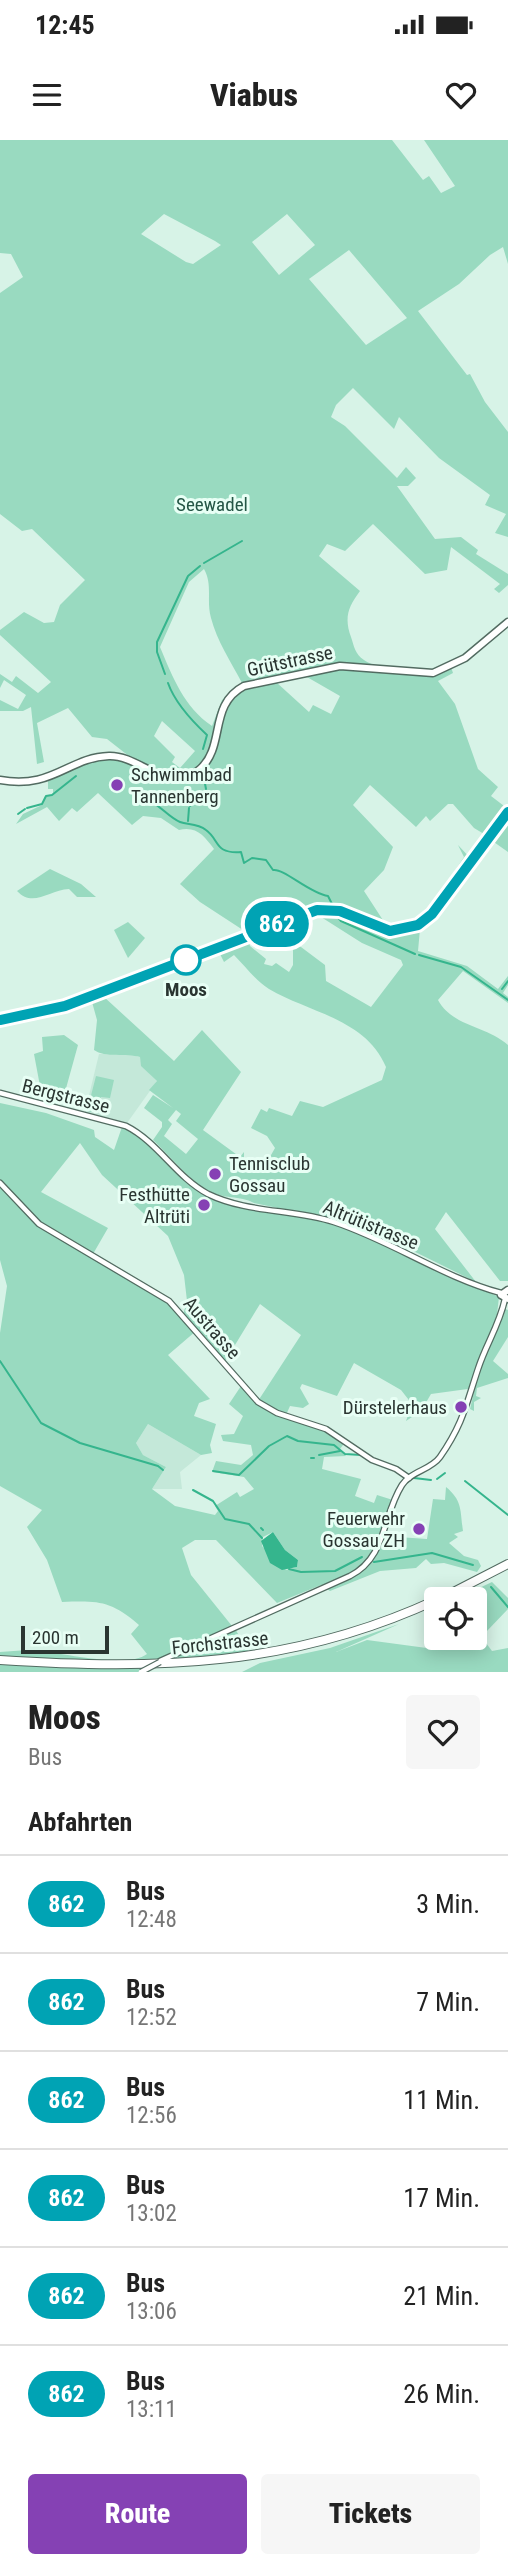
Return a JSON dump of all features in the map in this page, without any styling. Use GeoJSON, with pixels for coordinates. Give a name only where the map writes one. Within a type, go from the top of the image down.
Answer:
{"type":"FeatureCollection","features":[{"type":"Feature","properties":{"kind":"highway","name":"Forchstrasse"},"geometry":{"type":"LineString","coordinates":[[469,1587],[508,1566]]}},
{"type":"Feature","properties":{"kind":"highway","name":"Forchstrasse"},"geometry":{"type":"LineString","coordinates":[[465,1587],[508,1566]]}},
{"type":"Feature","properties":{"kind":"highway","name":"Forchstrasse"},"geometry":{"type":"LineString","coordinates":[[0,1662],[137,1669],[249,1661],[344,1640],[424,1606]]}},
{"type":"Feature","properties":{"kind":"main road","name":"Grütstrasse"},"geometry":{"type":"LineString","coordinates":[[0,780],[42,780],[107,756],[130,760],[169,778],[187,776],[207,761],[222,707],[233,693],[244,686],[340,666],[433,673],[465,659],[508,622]]}},
{"type":"Feature","properties":{"kind":"street"},"geometry":{"type":"LineString","coordinates":[[0,1020],[65,1006],[317,910],[340,911],[390,931],[415,927],[432,914],[508,812]]}},
{"type":"Feature","properties":{"kind":"street","name":"Bergstrasse"},"geometry":{"type":"LineString","coordinates":[[0,1093],[126,1126]]}},
{"type":"Feature","properties":{"kind":"street","name":"Altrütistrasse"},"geometry":{"type":"LineString","coordinates":[[126,1126],[140,1135],[193,1184],[217,1198],[336,1223],[398,1248],[463,1282],[506,1293]]}},
{"type":"Feature","properties":{"kind":"street","name":"Austrasse"},"geometry":{"type":"LineString","coordinates":[[0,1183],[39,1224],[169,1301],[258,1402],[277,1413],[326,1429],[372,1460],[398,1470],[409,1478]]}},
{"type":"Feature","properties":{"kind":"street"},"geometry":{"type":"LineString","coordinates":[[141,1672],[232,1626],[360,1570],[379,1547],[399,1491],[409,1478],[437,1461],[462,1420],[478,1368],[497,1329],[506,1293]]}},
{"type":"Feature","properties":{"kind":"shaded area"},"geometry":{"type":"Polygon","coordinates":[[[127,1053],[140,1057],[142,1066],[157,1081],[127,1123],[85,1112],[99,1054],[127,1053]]]}},
{"type":"Feature","properties":{"kind":"shaded area"},"geometry":{"type":"Polygon","coordinates":[[[148,1424],[201,1455],[180,1472],[182,1489],[152,1489],[166,1467],[143,1455],[136,1443],[148,1424]]]}},
{"type":"Feature","properties":{"kind":"shaded area"},"geometry":{"type":"Polygon","coordinates":[[[273,1532],[285,1550],[298,1560],[297,1567],[282,1570],[270,1563],[261,1541],[273,1532]]]}},
{"type":"Feature","properties":{"kind":"green space","name":"Seewadel"},"geometry":{"type":"Polygon","coordinates":[[[0,140],[392,140],[423,180],[429,176],[441,193],[455,186],[424,140],[508,140],[508,264],[503,247],[490,255],[459,284],[418,311],[467,375],[470,374],[485,402],[508,432],[508,537],[495,533],[506,514],[485,505],[490,495],[439,458],[399,417],[394,429],[353,388],[336,405],[331,417],[345,426],[397,478],[406,467],[416,478],[408,486],[397,486],[435,539],[461,537],[478,550],[476,554],[508,574],[508,585],[499,593],[494,589],[500,584],[451,547],[447,570],[425,574],[373,524],[345,551],[327,544],[319,556],[360,591],[350,608],[348,618],[354,647],[361,658],[382,667],[451,667],[453,673],[438,681],[455,704],[478,769],[498,787],[491,796],[508,809],[508,852],[491,840],[420,929],[418,951],[467,966],[498,989],[508,976],[508,985],[503,993],[508,997],[508,1003],[463,971],[438,1000],[452,1016],[508,1045],[508,1281],[500,1281],[446,1212],[435,1229],[476,1282],[399,1244],[344,1222],[219,1195],[207,1190],[153,1140],[162,1127],[162,1122],[144,1108],[153,1095],[173,1108],[149,1090],[157,1081],[141,1066],[140,1057],[104,1054],[94,1050],[97,1020],[92,1002],[103,996],[174,1061],[202,1030],[241,1072],[203,1130],[240,1157],[244,1152],[244,1160],[266,1164],[275,1148],[267,1136],[251,1128],[261,1109],[267,1112],[269,1108],[292,1116],[300,1101],[323,1107],[382,1080],[386,1067],[377,1051],[351,1028],[269,989],[234,955],[224,962],[217,948],[248,935],[200,902],[180,884],[214,849],[200,833],[191,829],[179,830],[161,818],[143,816],[132,825],[98,793],[77,812],[72,808],[59,821],[47,807],[16,824],[23,814],[42,805],[45,797],[53,794],[53,789],[48,789],[48,781],[99,757],[130,757],[107,739],[92,737],[68,708],[37,723],[44,762],[37,764],[31,707],[23,711],[0,711],[0,700],[18,709],[26,695],[4,680],[0,688],[0,674],[12,682],[16,676],[38,693],[51,682],[0,635],[0,630],[24,612],[44,623],[54,622],[60,605],[85,580],[32,529],[22,531],[0,514],[0,293],[23,277],[11,254],[0,253],[0,140]],[[164,214],[141,234],[193,264],[221,245],[164,214]],[[287,214],[252,242],[279,275],[315,245],[287,214]],[[349,250],[309,279],[366,345],[407,318],[349,250]],[[204,569],[189,582],[160,647],[187,701],[212,726],[222,700],[242,683],[214,627],[204,569]],[[300,673],[276,682],[309,712],[313,705],[331,714],[340,696],[300,673]],[[162,721],[154,736],[175,757],[172,762],[180,768],[195,751],[162,721]],[[370,785],[353,805],[393,847],[384,870],[364,891],[390,931],[410,929],[431,914],[429,909],[464,857],[458,845],[472,860],[489,837],[474,828],[453,804],[448,804],[430,821],[426,816],[416,827],[370,785]],[[321,917],[279,927],[248,939],[250,946],[266,959],[264,964],[272,966],[276,963],[289,972],[293,965],[293,941],[325,965],[326,981],[371,1007],[403,965],[401,960],[362,943],[321,917]],[[176,1110],[168,1120],[172,1124],[164,1136],[186,1154],[198,1139],[176,1121],[181,1114],[176,1110]]]}},
{"type":"Feature","properties":{"kind":"green space"},"geometry":{"type":"Polygon","coordinates":[[[50,869],[81,884],[96,897],[77,897],[69,889],[29,898],[17,891],[50,869]]]}},
{"type":"Feature","properties":{"kind":"green space"},"geometry":{"type":"Polygon","coordinates":[[[128,922],[145,938],[128,958],[114,930],[128,922]]]}},
{"type":"Feature","properties":{"kind":"green space"},"geometry":{"type":"Polygon","coordinates":[[[64,1035],[78,1045],[65,1092],[40,1086],[34,1054],[43,1051],[42,1037],[64,1035]]]}},
{"type":"Feature","properties":{"kind":"green space"},"geometry":{"type":"Polygon","coordinates":[[[96,1076],[114,1080],[110,1098],[101,1097],[97,1113],[87,1111],[96,1076]]]}},
{"type":"Feature","properties":{"kind":"green space"},"geometry":{"type":"Polygon","coordinates":[[[0,1103],[46,1113],[94,1130],[95,1137],[114,1150],[123,1124],[202,1190],[235,1203],[318,1218],[368,1235],[499,1297],[496,1323],[503,1308],[508,1310],[508,1337],[493,1361],[508,1374],[508,1378],[477,1388],[476,1396],[481,1398],[474,1402],[474,1411],[470,1409],[475,1388],[431,1394],[421,1411],[406,1421],[412,1404],[401,1390],[354,1363],[337,1396],[302,1384],[300,1388],[309,1404],[303,1408],[290,1406],[286,1415],[309,1422],[346,1441],[340,1449],[346,1456],[324,1457],[322,1469],[361,1479],[355,1496],[374,1503],[377,1495],[396,1501],[384,1536],[427,1539],[433,1499],[445,1500],[446,1487],[458,1502],[463,1531],[454,1534],[458,1537],[449,1543],[464,1556],[478,1560],[481,1566],[477,1572],[444,1563],[431,1564],[426,1559],[416,1568],[380,1571],[330,1591],[321,1585],[277,1603],[216,1540],[195,1540],[182,1548],[191,1575],[232,1626],[141,1672],[0,1672],[0,1652],[39,1651],[111,1660],[138,1658],[147,1654],[131,1634],[139,1625],[120,1611],[95,1602],[62,1602],[47,1560],[27,1527],[42,1510],[0,1486],[0,1333],[7,1286],[0,1260],[0,1103]],[[80,1143],[41,1192],[108,1228],[93,1254],[143,1284],[183,1315],[187,1301],[184,1275],[168,1236],[102,1175],[80,1143]],[[260,1304],[224,1363],[196,1331],[168,1355],[210,1399],[199,1403],[194,1416],[216,1424],[210,1445],[212,1453],[201,1455],[148,1424],[136,1443],[143,1455],[166,1467],[152,1489],[175,1506],[215,1515],[218,1511],[215,1506],[237,1492],[240,1497],[254,1489],[244,1477],[212,1472],[216,1461],[241,1465],[253,1455],[251,1445],[223,1441],[221,1435],[234,1434],[243,1416],[229,1404],[241,1386],[258,1401],[301,1335],[260,1304]],[[273,1532],[263,1537],[262,1546],[286,1570],[297,1567],[298,1560],[285,1550],[273,1532]]]}},
{"type":"Feature","properties":{"kind":"green space"},"geometry":{"type":"Polygon","coordinates":[[[492,1582],[508,1598],[508,1609],[487,1631],[487,1587],[481,1587],[492,1582]]]}},
{"type":"Feature","properties":{"kind":"green space"},"geometry":{"type":"Polygon","coordinates":[[[399,1624],[336,1652],[367,1640],[424,1648],[424,1650],[487,1650],[487,1644],[492,1651],[508,1648],[508,1672],[242,1672],[260,1663],[330,1648],[399,1624]]]}},
{"type":"Feature","properties":{"kind":"green space"},"geometry":{"type":"Polygon","coordinates":[[[234,1627],[251,1656],[166,1662],[173,1656],[234,1627]]]}},
{"type":"Feature","properties":{"kind":"waterway"},"geometry":{"type":"LineString","coordinates":[[204,563],[242,541]]}},
{"type":"Feature","properties":{"kind":"waterway"},"geometry":{"type":"LineString","coordinates":[[165,674],[157,652],[157,642],[188,576],[200,566]]}},
{"type":"Feature","properties":{"kind":"waterway"},"geometry":{"type":"LineString","coordinates":[[168,683],[179,705],[207,735],[203,749]]}},
{"type":"Feature","properties":{"kind":"waterway"},"geometry":{"type":"LineString","coordinates":[[203,773],[206,789]]}},
{"type":"Feature","properties":{"kind":"waterway"},"geometry":{"type":"LineString","coordinates":[[27,808],[42,804],[46,796],[52,795],[76,776]]}},
{"type":"Feature","properties":{"kind":"waterway"},"geometry":{"type":"LineString","coordinates":[[143,797],[176,820],[203,828],[222,849],[241,852],[244,863],[252,858],[266,860],[273,870],[278,870],[328,896],[333,906]]}},
{"type":"Feature","properties":{"kind":"waterway"},"geometry":{"type":"LineString","coordinates":[[190,806],[198,800]]}},
{"type":"Feature","properties":{"kind":"waterway"},"geometry":{"type":"LineString","coordinates":[[188,821],[189,808]]}},
{"type":"Feature","properties":{"kind":"waterway"},"geometry":{"type":"LineString","coordinates":[[18,814],[25,809]]}},
{"type":"Feature","properties":{"kind":"waterway"},"geometry":{"type":"LineString","coordinates":[[333,912],[341,921],[415,954]]}},
{"type":"Feature","properties":{"kind":"waterway"},"geometry":{"type":"LineString","coordinates":[[419,955],[461,967],[508,1000]]}},
{"type":"Feature","properties":{"kind":"waterway"},"geometry":{"type":"LineString","coordinates":[[502,989],[508,981]]}},
{"type":"Feature","properties":{"kind":"waterway"},"geometry":{"type":"LineString","coordinates":[[0,1361],[41,1423],[80,1443],[158,1466],[163,1470]]}},
{"type":"Feature","properties":{"kind":"waterway"},"geometry":{"type":"LineString","coordinates":[[213,1471],[239,1475],[269,1446],[287,1436],[298,1441],[334,1445],[345,1454],[361,1455]]}},
{"type":"Feature","properties":{"kind":"waterway"},"geometry":{"type":"LineString","coordinates":[[319,1455],[340,1451]]}},
{"type":"Feature","properties":{"kind":"waterway"},"geometry":{"type":"LineString","coordinates":[[437,1479],[445,1473]]}},
{"type":"Feature","properties":{"kind":"waterway"},"geometry":{"type":"LineString","coordinates":[[414,1478],[431,1480]]}},
{"type":"Feature","properties":{"kind":"waterway"},"geometry":{"type":"LineString","coordinates":[[465,1481],[508,1515]]}},
{"type":"Feature","properties":{"kind":"waterway"},"geometry":{"type":"LineString","coordinates":[[193,1490],[213,1501],[225,1519],[249,1524],[262,1538]]}},
{"type":"Feature","properties":{"kind":"waterway"},"geometry":{"type":"LineString","coordinates":[[374,1562],[432,1553],[473,1565]]}},
{"type":"Feature","properties":{"kind":"waterway"},"geometry":{"type":"LineString","coordinates":[[289,1569],[301,1572],[335,1571],[362,1557]]}},
{"type":"Feature","properties":{"kind":"waterway"},"geometry":{"type":"LineString","coordinates":[[491,1587],[508,1607]]}},
{"type":"Feature","properties":{"kind":"bus line","name":"862"},"geometry":{"type":"LineString","coordinates":[[0,1020],[65,1006],[317,910],[340,911],[390,931],[415,927],[432,914],[508,812]]}},
{"type":"Feature","properties":{"kind":"place","name":"Schwimmbad Tannenberg"},"geometry":{"type":"Point","coordinates":[117,785]}},
{"type":"Feature","properties":{"kind":"place","name":"Moos"},"geometry":{"type":"Point","coordinates":[186,960]}},
{"type":"Feature","properties":{"kind":"place","name":"Tennisclub Gossau"},"geometry":{"type":"Point","coordinates":[215,1174]}},
{"type":"Feature","properties":{"kind":"place","name":"Festhütte Altrüti"},"geometry":{"type":"Point","coordinates":[204,1205]}},
{"type":"Feature","properties":{"kind":"place","name":"Dürstelerhaus"},"geometry":{"type":"Point","coordinates":[461,1407]}},
{"type":"Feature","properties":{"kind":"place","name":"Feuerwehr Gossau ZH"},"geometry":{"type":"Point","coordinates":[419,1529]}}]}
